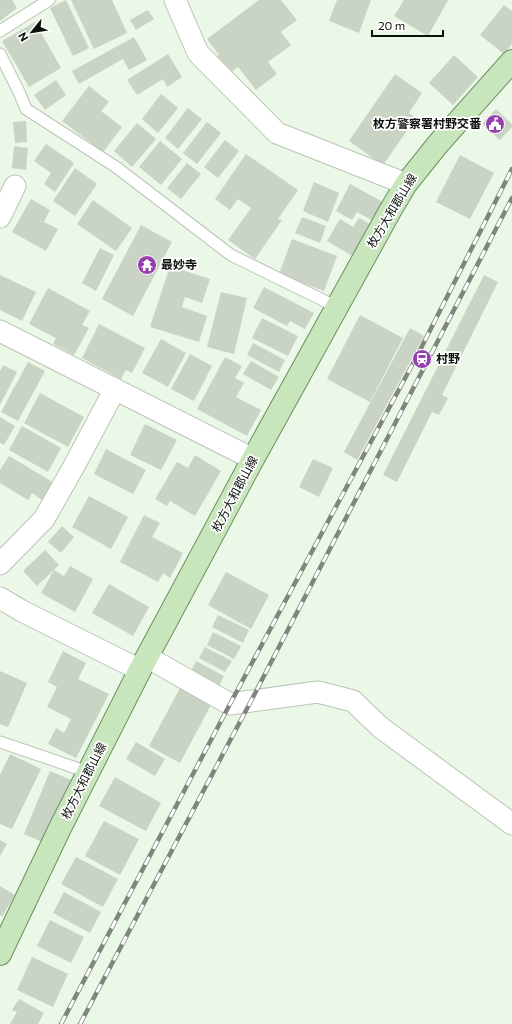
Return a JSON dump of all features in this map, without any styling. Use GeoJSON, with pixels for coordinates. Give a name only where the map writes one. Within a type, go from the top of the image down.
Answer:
{"type":"FeatureCollection","features":[{"type":"Feature","properties":{"kind":"main road","name":"枚方大和郡山線"},"geometry":{"type":"LineString","coordinates":[[0,954],[60,828],[144,664],[253,459],[406,184],[438,144],[512,61]]}},
{"type":"Feature","properties":{"kind":"street"},"geometry":{"type":"LineString","coordinates":[[175,0],[198,53],[277,133],[406,184]]}},
{"type":"Feature","properties":{"kind":"street"},"geometry":{"type":"LineString","coordinates":[[0,217],[15,186]]}},
{"type":"Feature","properties":{"kind":"street"},"geometry":{"type":"LineString","coordinates":[[0,330],[253,459]]}},
{"type":"Feature","properties":{"kind":"street"},"geometry":{"type":"LineString","coordinates":[[0,564],[44,519],[115,389]]}},
{"type":"Feature","properties":{"kind":"street"},"geometry":{"type":"LineString","coordinates":[[0,598],[22,611],[144,664],[230,704],[318,692],[353,701],[380,726],[512,824]]}},
{"type":"Feature","properties":{"kind":"lane"},"geometry":{"type":"LineString","coordinates":[[0,31],[48,0]]}},
{"type":"Feature","properties":{"kind":"lane"},"geometry":{"type":"LineString","coordinates":[[0,54],[26,109],[116,167],[231,255],[337,307]]}},
{"type":"Feature","properties":{"kind":"lane"},"geometry":{"type":"LineString","coordinates":[[0,742],[88,772]]}},
{"type":"Feature","properties":{"kind":"building"},"geometry":{"type":"Polygon","coordinates":[[[0,0],[12,0],[17,8],[0,21],[0,0]]]}},
{"type":"Feature","properties":{"kind":"building"},"geometry":{"type":"Polygon","coordinates":[[[66,0],[89,48],[73,56],[50,8],[66,0]]]}},
{"type":"Feature","properties":{"kind":"building"},"geometry":{"type":"Polygon","coordinates":[[[71,0],[112,0],[127,33],[94,49],[71,0]]]}},
{"type":"Feature","properties":{"kind":"building"},"geometry":{"type":"Polygon","coordinates":[[[259,0],[281,0],[297,20],[281,32],[291,45],[268,62],[277,74],[256,90],[238,67],[226,76],[213,59],[219,55],[207,39],[259,0]]]}},
{"type":"Feature","properties":{"kind":"building"},"geometry":{"type":"Polygon","coordinates":[[[337,0],[371,0],[359,33],[329,21],[337,0]]]}},
{"type":"Feature","properties":{"kind":"building"},"geometry":{"type":"Polygon","coordinates":[[[404,0],[448,0],[428,36],[394,16],[404,0]]]}},
{"type":"Feature","properties":{"kind":"building"},"geometry":{"type":"Polygon","coordinates":[[[504,5],[512,11],[512,44],[504,54],[480,35],[504,5]]]}},
{"type":"Feature","properties":{"kind":"building"},"geometry":{"type":"Polygon","coordinates":[[[148,10],[154,19],[136,30],[130,20],[148,10]]]}},
{"type":"Feature","properties":{"kind":"building"},"geometry":{"type":"Polygon","coordinates":[[[35,22],[61,68],[29,87],[2,41],[35,22]]]}},
{"type":"Feature","properties":{"kind":"building"},"geometry":{"type":"Polygon","coordinates":[[[134,37],[147,60],[129,70],[123,59],[79,84],[72,71],[134,37]]]}},
{"type":"Feature","properties":{"kind":"building"},"geometry":{"type":"Polygon","coordinates":[[[168,54],[182,77],[167,87],[163,79],[137,95],[127,80],[168,54]]]}},
{"type":"Feature","properties":{"kind":"building"},"geometry":{"type":"Polygon","coordinates":[[[454,55],[478,77],[453,105],[429,83],[454,55]]]}},
{"type":"Feature","properties":{"kind":"building"},"geometry":{"type":"Polygon","coordinates":[[[395,74],[422,93],[409,113],[416,118],[383,165],[349,141],[395,74]]]}},
{"type":"Feature","properties":{"kind":"building"},"geometry":{"type":"Polygon","coordinates":[[[56,80],[66,95],[45,110],[34,95],[56,80]]]}},
{"type":"Feature","properties":{"kind":"building"},"geometry":{"type":"Polygon","coordinates":[[[89,86],[109,102],[101,111],[122,127],[103,152],[62,121],[89,86]]]}},
{"type":"Feature","properties":{"kind":"building"},"geometry":{"type":"Polygon","coordinates":[[[161,94],[178,108],[158,133],[142,119],[161,94]]]}},
{"type":"Feature","properties":{"kind":"building"},"geometry":{"type":"Polygon","coordinates":[[[188,108],[202,119],[178,149],[165,138],[188,108]]]}},
{"type":"Feature","properties":{"kind":"building"},"geometry":{"type":"Polygon","coordinates":[[[496,109],[512,124],[512,127],[500,140],[482,124],[496,109]]]}},
{"type":"Feature","properties":{"kind":"building"},"geometry":{"type":"Polygon","coordinates":[[[26,121],[27,142],[15,143],[13,122],[26,121]]]}},
{"type":"Feature","properties":{"kind":"building"},"geometry":{"type":"Polygon","coordinates":[[[207,122],[221,133],[197,164],[183,153],[207,122]]]}},
{"type":"Feature","properties":{"kind":"building"},"geometry":{"type":"Polygon","coordinates":[[[137,123],[156,139],[132,167],[114,151],[137,123]]]}},
{"type":"Feature","properties":{"kind":"building"},"geometry":{"type":"Polygon","coordinates":[[[225,140],[239,151],[218,178],[204,167],[225,140]]]}},
{"type":"Feature","properties":{"kind":"building"},"geometry":{"type":"Polygon","coordinates":[[[160,141],[182,159],[161,185],[139,167],[160,141]]]}},
{"type":"Feature","properties":{"kind":"building"},"geometry":{"type":"Polygon","coordinates":[[[46,144],[74,163],[55,192],[44,184],[51,173],[34,161],[46,144]]]}},
{"type":"Feature","properties":{"kind":"building"},"geometry":{"type":"Polygon","coordinates":[[[14,146],[28,148],[26,170],[12,168],[14,146]]]}},
{"type":"Feature","properties":{"kind":"building"},"geometry":{"type":"Polygon","coordinates":[[[246,154],[298,190],[278,219],[282,220],[255,259],[228,240],[251,208],[238,199],[230,210],[215,199],[246,154]]]}},
{"type":"Feature","properties":{"kind":"building"},"geometry":{"type":"Polygon","coordinates":[[[460,155],[494,173],[470,219],[436,202],[460,155]]]}},
{"type":"Feature","properties":{"kind":"building"},"geometry":{"type":"Polygon","coordinates":[[[187,163],[201,174],[181,199],[167,188],[187,163]]]}},
{"type":"Feature","properties":{"kind":"building"},"geometry":{"type":"Polygon","coordinates":[[[75,168],[97,184],[75,216],[53,201],[75,168]]]}},
{"type":"Feature","properties":{"kind":"building"},"geometry":{"type":"Polygon","coordinates":[[[314,182],[339,193],[328,222],[303,211],[314,182]]]}},
{"type":"Feature","properties":{"kind":"building"},"geometry":{"type":"Polygon","coordinates":[[[350,184],[385,203],[375,222],[357,212],[352,220],[336,211],[350,184]]]}},
{"type":"Feature","properties":{"kind":"building"},"geometry":{"type":"Polygon","coordinates":[[[31,199],[50,210],[44,222],[58,229],[46,251],[12,232],[31,199]]]}},
{"type":"Feature","properties":{"kind":"building"},"geometry":{"type":"Polygon","coordinates":[[[93,200],[132,228],[116,251],[77,224],[93,200]]]}},
{"type":"Feature","properties":{"kind":"building"},"geometry":{"type":"Polygon","coordinates":[[[302,217],[326,226],[320,243],[295,233],[302,217]]]}},
{"type":"Feature","properties":{"kind":"building"},"geometry":{"type":"Polygon","coordinates":[[[359,218],[375,227],[356,258],[327,241],[340,219],[353,227],[359,218]]]}},
{"type":"Feature","properties":{"kind":"building"},"geometry":{"type":"Polygon","coordinates":[[[141,225],[172,242],[133,316],[102,299],[141,225]]]}},
{"type":"Feature","properties":{"kind":"building"},"geometry":{"type":"Polygon","coordinates":[[[292,239],[337,256],[324,291],[279,274],[292,239]]]}},
{"type":"Feature","properties":{"kind":"building"},"geometry":{"type":"Polygon","coordinates":[[[100,248],[114,255],[96,291],[82,283],[100,248]]]}},
{"type":"Feature","properties":{"kind":"building"},"geometry":{"type":"Polygon","coordinates":[[[170,266],[210,279],[202,303],[185,297],[182,307],[207,316],[199,342],[150,327],[170,266]]]}},
{"type":"Feature","properties":{"kind":"building"},"geometry":{"type":"Polygon","coordinates":[[[0,275],[36,292],[22,321],[0,310],[0,275]]]}},
{"type":"Feature","properties":{"kind":"building"},"geometry":{"type":"Polygon","coordinates":[[[484,275],[498,282],[442,395],[448,398],[439,415],[432,412],[397,482],[383,475],[484,275]]]}},
{"type":"Feature","properties":{"kind":"building"},"geometry":{"type":"Polygon","coordinates":[[[264,287],[314,313],[305,329],[290,321],[287,326],[253,308],[264,287]]]}},
{"type":"Feature","properties":{"kind":"building"},"geometry":{"type":"Polygon","coordinates":[[[48,288],[90,311],[82,325],[89,328],[74,355],[53,344],[56,338],[29,324],[48,288]]]}},
{"type":"Feature","properties":{"kind":"building"},"geometry":{"type":"Polygon","coordinates":[[[221,292],[247,298],[234,354],[207,347],[221,292]]]}},
{"type":"Feature","properties":{"kind":"building"},"geometry":{"type":"Polygon","coordinates":[[[360,315],[403,338],[370,402],[327,379],[360,315]]]}},
{"type":"Feature","properties":{"kind":"building"},"geometry":{"type":"Polygon","coordinates":[[[262,318],[298,336],[288,356],[252,338],[262,318]]]}},
{"type":"Feature","properties":{"kind":"building"},"geometry":{"type":"Polygon","coordinates":[[[99,324],[145,348],[132,373],[126,370],[121,379],[82,358],[99,324]]]}},
{"type":"Feature","properties":{"kind":"building"},"geometry":{"type":"Polygon","coordinates":[[[410,328],[424,336],[357,460],[344,452],[410,328]]]}},
{"type":"Feature","properties":{"kind":"building"},"geometry":{"type":"Polygon","coordinates":[[[161,339],[186,353],[168,387],[142,373],[161,339]]]}},
{"type":"Feature","properties":{"kind":"building"},"geometry":{"type":"Polygon","coordinates":[[[253,343],[285,360],[279,372],[247,355],[253,343]]]}},
{"type":"Feature","properties":{"kind":"building"},"geometry":{"type":"Polygon","coordinates":[[[190,354],[212,366],[194,401],[171,389],[190,354]]]}},
{"type":"Feature","properties":{"kind":"building"},"geometry":{"type":"Polygon","coordinates":[[[225,357],[242,366],[235,378],[244,383],[236,397],[261,410],[247,436],[197,409],[225,357]]]}},
{"type":"Feature","properties":{"kind":"building"},"geometry":{"type":"Polygon","coordinates":[[[251,361],[279,377],[271,390],[243,374],[251,361]]]}},
{"type":"Feature","properties":{"kind":"building"},"geometry":{"type":"Polygon","coordinates":[[[28,362],[45,371],[18,421],[1,412],[28,362]]]}},
{"type":"Feature","properties":{"kind":"building"},"geometry":{"type":"Polygon","coordinates":[[[3,365],[17,372],[0,405],[0,371],[3,365]]]}},
{"type":"Feature","properties":{"kind":"building"},"geometry":{"type":"Polygon","coordinates":[[[40,393],[84,417],[68,447],[24,423],[40,393]]]}},
{"type":"Feature","properties":{"kind":"building"},"geometry":{"type":"Polygon","coordinates":[[[0,417],[15,426],[4,445],[0,443],[0,417]]]}},
{"type":"Feature","properties":{"kind":"building"},"geometry":{"type":"Polygon","coordinates":[[[145,424],[177,440],[161,470],[130,455],[145,424]]]}},
{"type":"Feature","properties":{"kind":"building"},"geometry":{"type":"Polygon","coordinates":[[[22,426],[61,448],[48,472],[9,450],[22,426]]]}},
{"type":"Feature","properties":{"kind":"building"},"geometry":{"type":"Polygon","coordinates":[[[106,449],[146,470],[133,494],[94,474],[106,449]]]}},
{"type":"Feature","properties":{"kind":"building"},"geometry":{"type":"Polygon","coordinates":[[[195,455],[221,471],[195,516],[170,501],[167,506],[155,499],[177,462],[188,468],[195,455]]]}},
{"type":"Feature","properties":{"kind":"building"},"geometry":{"type":"Polygon","coordinates":[[[9,456],[56,484],[45,502],[32,493],[28,500],[0,483],[0,470],[9,456]]]}},
{"type":"Feature","properties":{"kind":"building"},"geometry":{"type":"Polygon","coordinates":[[[313,459],[333,468],[319,497],[299,487],[313,459]]]}},
{"type":"Feature","properties":{"kind":"building"},"geometry":{"type":"Polygon","coordinates":[[[89,496],[128,517],[111,549],[72,527],[89,496]]]}},
{"type":"Feature","properties":{"kind":"building"},"geometry":{"type":"Polygon","coordinates":[[[144,515],[160,523],[152,537],[183,553],[170,578],[163,573],[158,582],[120,562],[144,515]]]}},
{"type":"Feature","properties":{"kind":"building"},"geometry":{"type":"Polygon","coordinates":[[[62,526],[74,537],[61,553],[48,542],[62,526]]]}},
{"type":"Feature","properties":{"kind":"building"},"geometry":{"type":"Polygon","coordinates":[[[45,550],[59,565],[37,586],[23,571],[45,550]]]}},
{"type":"Feature","properties":{"kind":"building"},"geometry":{"type":"Polygon","coordinates":[[[70,566],[93,579],[75,612],[41,593],[54,570],[64,576],[70,566]]]}},
{"type":"Feature","properties":{"kind":"building"},"geometry":{"type":"Polygon","coordinates":[[[226,572],[269,595],[251,629],[208,605],[226,572]]]}},
{"type":"Feature","properties":{"kind":"building"},"geometry":{"type":"Polygon","coordinates":[[[109,584],[149,607],[133,636],[92,613],[109,584]]]}},
{"type":"Feature","properties":{"kind":"building"},"geometry":{"type":"Polygon","coordinates":[[[218,615],[249,630],[243,643],[212,627],[218,615]]]}},
{"type":"Feature","properties":{"kind":"building"},"geometry":{"type":"Polygon","coordinates":[[[213,632],[241,646],[234,659],[207,645],[213,632]]]}},
{"type":"Feature","properties":{"kind":"building"},"geometry":{"type":"Polygon","coordinates":[[[205,647],[232,661],[225,672],[199,658],[205,647]]]}},
{"type":"Feature","properties":{"kind":"building"},"geometry":{"type":"Polygon","coordinates":[[[63,651],[86,663],[78,679],[109,694],[76,758],[48,744],[56,728],[64,733],[71,719],[47,707],[57,687],[48,682],[63,651]]]}},
{"type":"Feature","properties":{"kind":"building"},"geometry":{"type":"Polygon","coordinates":[[[196,661],[224,676],[217,690],[189,675],[196,661]]]}},
{"type":"Feature","properties":{"kind":"building"},"geometry":{"type":"Polygon","coordinates":[[[0,671],[27,683],[8,727],[0,724],[0,671]]]}},
{"type":"Feature","properties":{"kind":"building"},"geometry":{"type":"Polygon","coordinates":[[[180,688],[211,705],[180,763],[149,746],[180,688]]]}},
{"type":"Feature","properties":{"kind":"building"},"geometry":{"type":"Polygon","coordinates":[[[136,742],[165,759],[155,776],[126,759],[136,742]]]}},
{"type":"Feature","properties":{"kind":"building"},"geometry":{"type":"Polygon","coordinates":[[[10,754],[41,769],[12,829],[0,824],[0,775],[10,754]]]}},
{"type":"Feature","properties":{"kind":"building"},"geometry":{"type":"Polygon","coordinates":[[[50,771],[71,780],[45,843],[24,834],[50,771]]]}},
{"type":"Feature","properties":{"kind":"building"},"geometry":{"type":"Polygon","coordinates":[[[115,777],[161,803],[146,831],[99,806],[115,777]]]}},
{"type":"Feature","properties":{"kind":"building"},"geometry":{"type":"Polygon","coordinates":[[[104,821],[139,839],[120,875],[85,856],[104,821]]]}},
{"type":"Feature","properties":{"kind":"building"},"geometry":{"type":"Polygon","coordinates":[[[0,840],[7,844],[0,856],[0,840]]]}},
{"type":"Feature","properties":{"kind":"building"},"geometry":{"type":"Polygon","coordinates":[[[76,857],[118,879],[103,907],[61,884],[76,857]]]}},
{"type":"Feature","properties":{"kind":"building"},"geometry":{"type":"Polygon","coordinates":[[[0,886],[15,895],[2,917],[0,915],[0,886]]]}},
{"type":"Feature","properties":{"kind":"building"},"geometry":{"type":"Polygon","coordinates":[[[64,892],[101,912],[90,933],[53,913],[64,892]]]}},
{"type":"Feature","properties":{"kind":"building"},"geometry":{"type":"Polygon","coordinates":[[[50,920],[84,937],[71,963],[37,946],[50,920]]]}},
{"type":"Feature","properties":{"kind":"building"},"geometry":{"type":"Polygon","coordinates":[[[32,957],[68,974],[53,1007],[17,990],[32,957]]]}},
{"type":"Feature","properties":{"kind":"building"},"geometry":{"type":"Polygon","coordinates":[[[19,999],[44,1013],[38,1024],[10,1024],[17,1012],[12,1010],[19,999]]]}},
{"type":"Feature","properties":{"kind":"railway"},"geometry":{"type":"LineString","coordinates":[[61,1024],[230,704],[417,356],[512,169]]}},
{"type":"Feature","properties":{"kind":"railway"},"geometry":{"type":"LineString","coordinates":[[80,1024],[251,701],[512,198]]}},
{"type":"Feature","properties":{"kind":"place","name":"枚方警察署村野交番"},"geometry":{"type":"Point","coordinates":[495,124]}},
{"type":"Feature","properties":{"kind":"place","name":"最妙寺"},"geometry":{"type":"Point","coordinates":[147,265]}},
{"type":"Feature","properties":{"kind":"place","name":"村野"},"geometry":{"type":"Point","coordinates":[422,359]}}]}
